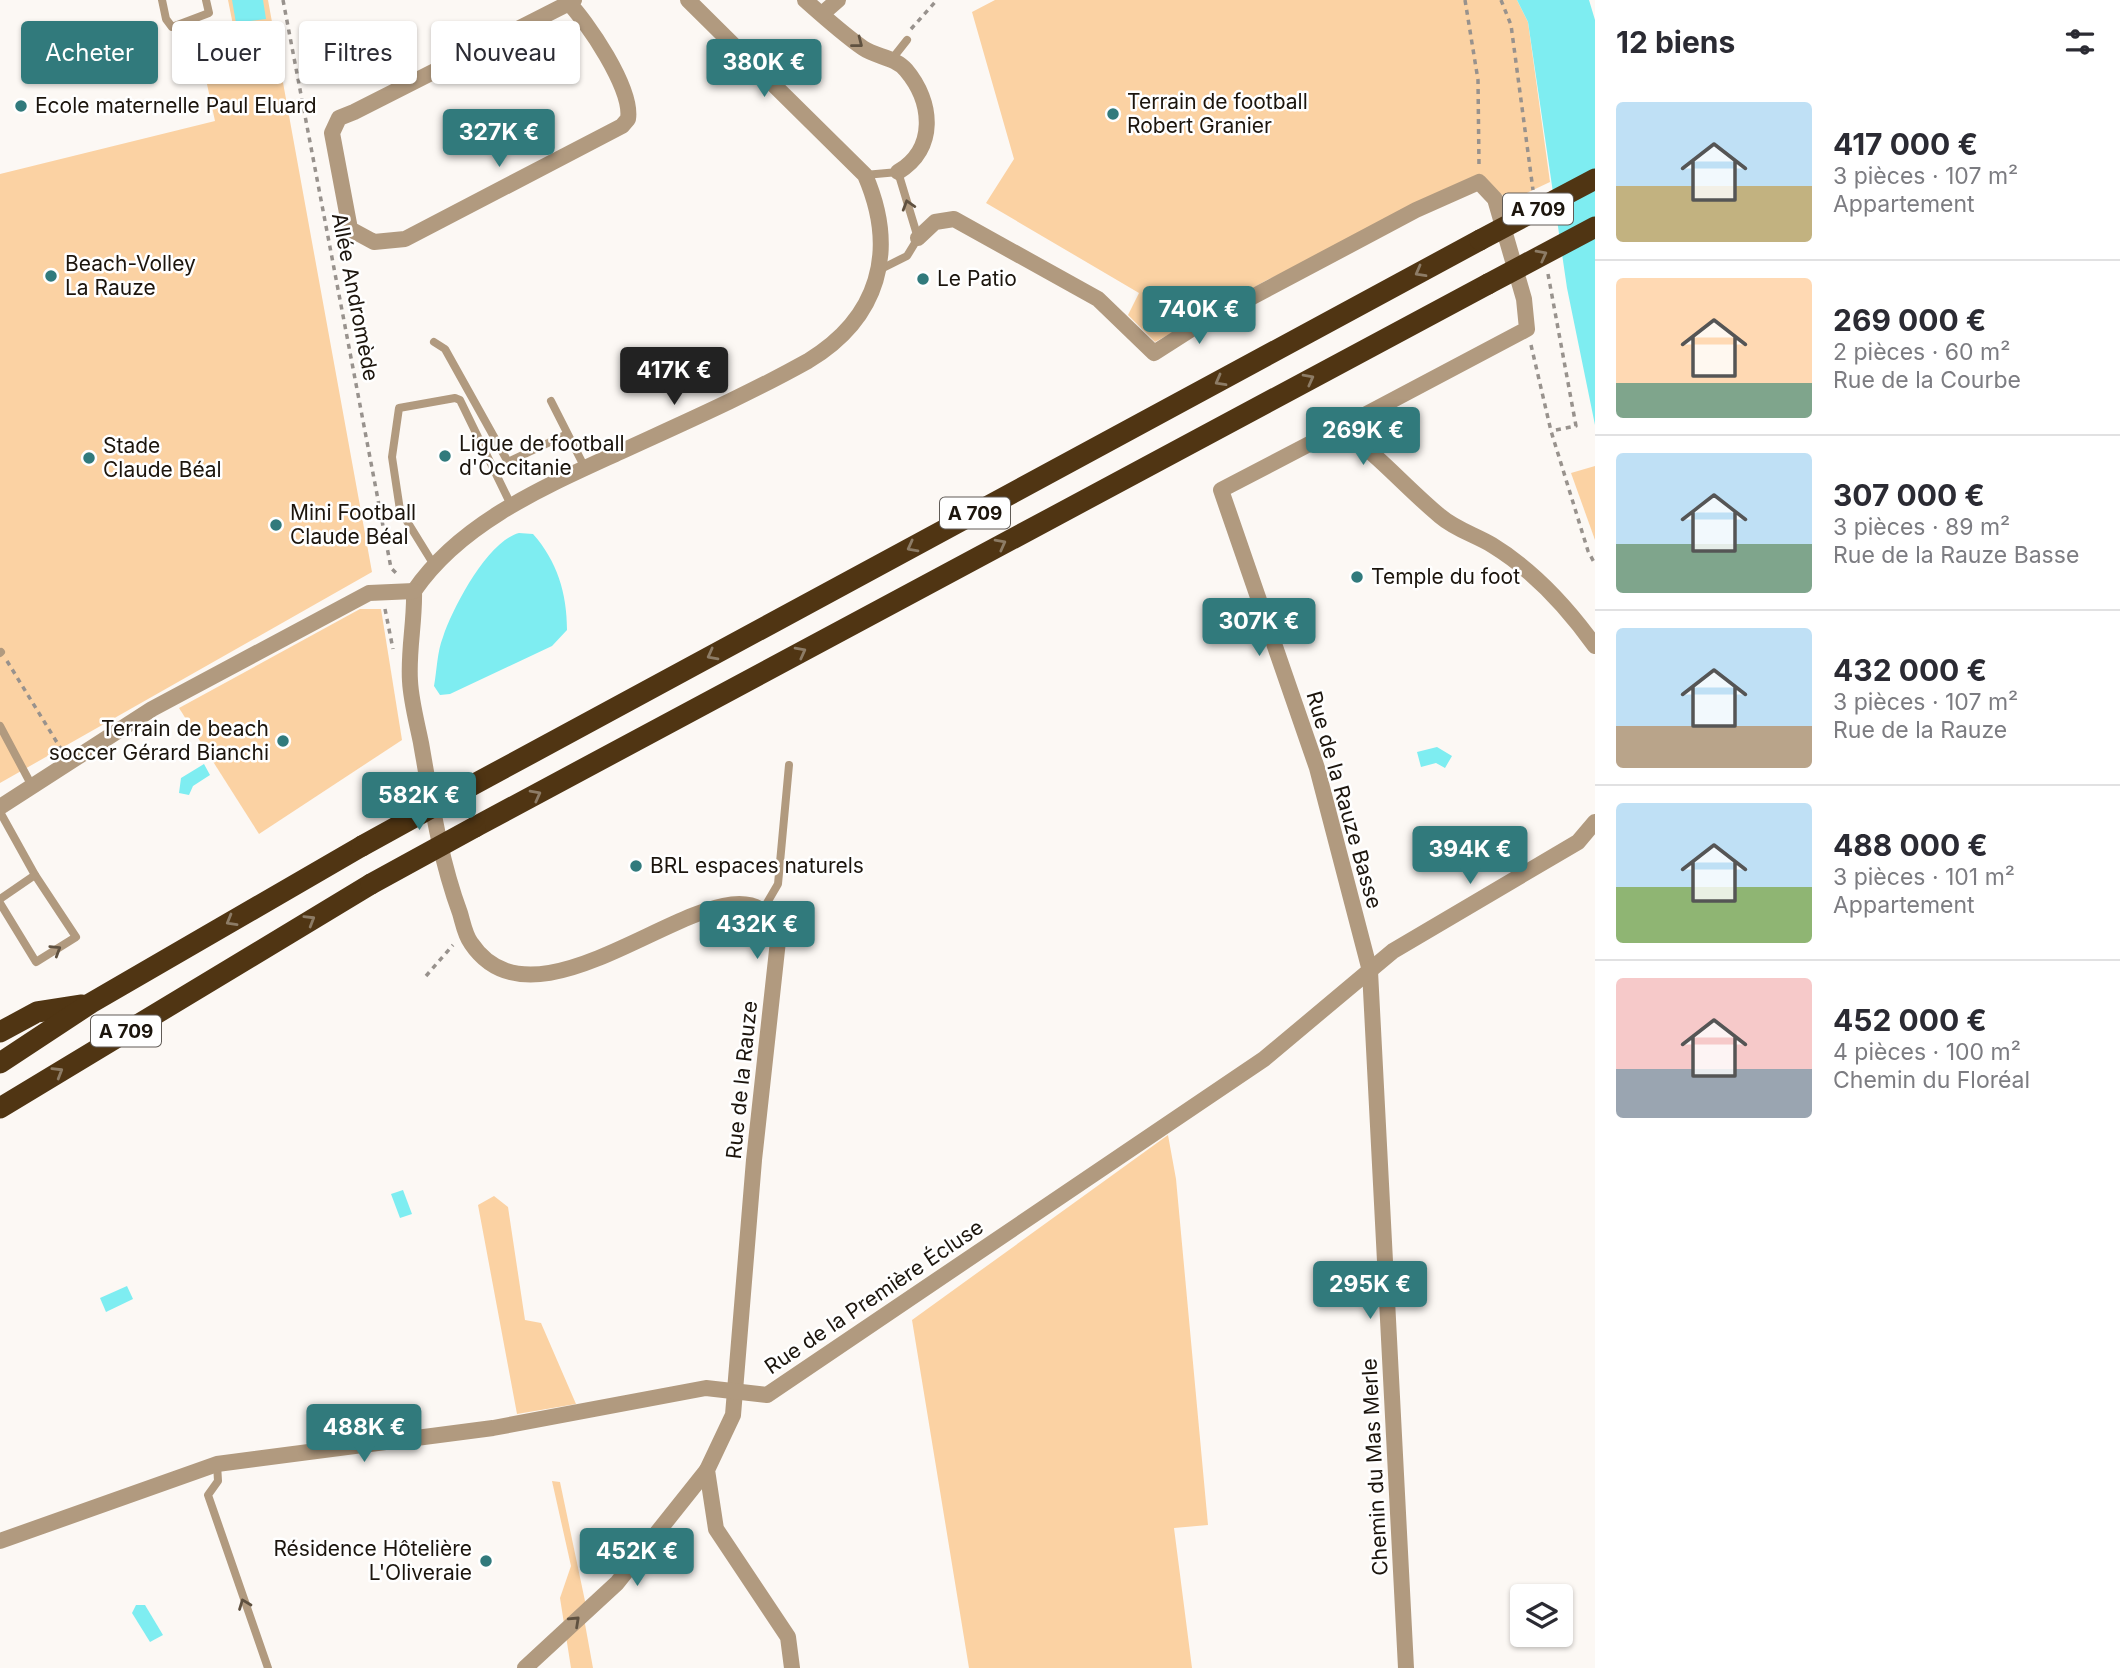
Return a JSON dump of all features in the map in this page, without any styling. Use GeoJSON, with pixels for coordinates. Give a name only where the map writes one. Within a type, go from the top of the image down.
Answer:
{"type":"FeatureCollection","features":[{"type":"Feature","properties":{"kind":"highway","name":"A 709"},"geometry":{"type":"LineString","coordinates":[[0,1063],[91,1003],[469,786],[1595,179]]}},
{"type":"Feature","properties":{"kind":"highway","name":"A 709"},"geometry":{"type":"LineString","coordinates":[[0,1108],[371,884],[1595,227]]}},
{"type":"Feature","properties":{"kind":"highway"},"geometry":{"type":"LineString","coordinates":[[0,1032],[37,1012],[91,1003]]}},
{"type":"Feature","properties":{"kind":"street"},"geometry":{"type":"LineString","coordinates":[[805,0],[865,50],[892,59],[906,69],[919,92],[928,120],[928,138],[911,164],[898,172]]}},
{"type":"Feature","properties":{"kind":"street"},"geometry":{"type":"LineString","coordinates":[[822,14],[838,0]]}},
{"type":"Feature","properties":{"kind":"street"},"geometry":{"type":"LineString","coordinates":[[570,1],[627,95],[628,119],[622,126],[405,240],[392,243],[374,242],[350,229],[332,133],[339,118],[570,1]]}},
{"type":"Feature","properties":{"kind":"street"},"geometry":{"type":"LineString","coordinates":[[698,3],[865,175],[877,202],[882,234],[879,270],[866,306],[851,328],[824,352],[782,376],[585,468],[512,507],[463,539],[434,565],[414,591],[410,680],[449,884],[470,943],[492,964],[516,975],[540,976],[566,971],[705,911],[739,902],[764,908]]}},
{"type":"Feature","properties":{"kind":"street"},"geometry":{"type":"LineString","coordinates":[[918,238],[935,222],[954,219],[1098,299],[1154,353],[1190,330],[1416,210],[1479,182],[1495,199],[1524,299],[1527,329],[1340,428],[1376,453],[1441,517],[1492,545],[1528,572],[1553,594],[1595,646]]}},
{"type":"Feature","properties":{"kind":"street","name":"Rue de la Rauze Basse"},"geometry":{"type":"LineString","coordinates":[[1340,428],[1221,491],[1317,768],[1370,971]]}},
{"type":"Feature","properties":{"kind":"street"},"geometry":{"type":"LineString","coordinates":[[0,807],[152,709],[369,593],[414,591]]}},
{"type":"Feature","properties":{"kind":"street","name":"Rue de la Première Écluse"},"geometry":{"type":"LineString","coordinates":[[0,1541],[217,1464],[493,1428],[706,1388],[767,1395],[1253,1067],[1393,951],[1578,842],[1595,822]]}},
{"type":"Feature","properties":{"kind":"street","name":"Rue de la Rauze"},"geometry":{"type":"LineString","coordinates":[[525,1668],[617,1583],[707,1469],[733,1415],[754,1160],[778,940],[774,922],[764,908]]}},
{"type":"Feature","properties":{"kind":"street","name":"Chemin du Mas Merle"},"geometry":{"type":"LineString","coordinates":[[1370,971],[1406,1668]]}},
{"type":"Feature","properties":{"kind":"street"},"geometry":{"type":"LineString","coordinates":[[707,1469],[716,1529],[788,1637],[792,1668]]}},
{"type":"Feature","properties":{"kind":"lane"},"geometry":{"type":"LineString","coordinates":[[162,0],[166,19],[172,27],[209,13],[206,0]]}},
{"type":"Feature","properties":{"kind":"lane"},"geometry":{"type":"LineString","coordinates":[[892,59],[907,40]]}},
{"type":"Feature","properties":{"kind":"lane"},"geometry":{"type":"LineString","coordinates":[[865,175],[898,172],[918,238],[906,256],[879,270]]}},
{"type":"Feature","properties":{"kind":"lane"},"geometry":{"type":"LineString","coordinates":[[435,342],[445,349],[502,458],[508,462],[568,434]]}},
{"type":"Feature","properties":{"kind":"lane"},"geometry":{"type":"LineString","coordinates":[[434,565],[400,510],[391,457],[399,408],[455,397],[460,400],[512,507]]}},
{"type":"Feature","properties":{"kind":"lane"},"geometry":{"type":"LineString","coordinates":[[551,401],[585,468]]}},
{"type":"Feature","properties":{"kind":"lane"},"geometry":{"type":"LineString","coordinates":[[0,726],[32,786]]}},
{"type":"Feature","properties":{"kind":"lane"},"geometry":{"type":"LineString","coordinates":[[764,908],[778,884],[789,765]]}},
{"type":"Feature","properties":{"kind":"lane"},"geometry":{"type":"LineString","coordinates":[[0,813],[35,876],[76,937],[36,962],[0,901],[35,876]]}},
{"type":"Feature","properties":{"kind":"lane"},"geometry":{"type":"LineString","coordinates":[[217,1464],[218,1481],[208,1495],[268,1668]]}},
{"type":"Feature","properties":{"kind":"path","name":"Allée Andromède"},"geometry":{"type":"LineString","coordinates":[[283,0],[391,568],[414,591]]}},
{"type":"Feature","properties":{"kind":"path"},"geometry":{"type":"LineString","coordinates":[[907,40],[909,30],[937,0]]}},
{"type":"Feature","properties":{"kind":"path"},"geometry":{"type":"LineString","coordinates":[[1465,0],[1478,80],[1479,182]]}},
{"type":"Feature","properties":{"kind":"path"},"geometry":{"type":"LineString","coordinates":[[1527,329],[1551,431],[1595,564]]}},
{"type":"Feature","properties":{"kind":"path"},"geometry":{"type":"LineString","coordinates":[[1551,431],[1576,426]]}},
{"type":"Feature","properties":{"kind":"path"},"geometry":{"type":"LineString","coordinates":[[384,606],[394,655]]}},
{"type":"Feature","properties":{"kind":"path"},"geometry":{"type":"LineString","coordinates":[[1,652],[61,748]]}},
{"type":"Feature","properties":{"kind":"path"},"geometry":{"type":"LineString","coordinates":[[426,976],[452,949],[454,940]]}},
{"type":"Feature","properties":{"kind":"shaded area"},"geometry":{"type":"Polygon","coordinates":[[[228,0],[268,0],[272,21],[232,21],[228,0]]]}},
{"type":"Feature","properties":{"kind":"shaded area"},"geometry":{"type":"Polygon","coordinates":[[[995,0],[1517,0],[1528,22],[1550,182],[1510,201],[1483,180],[1267,280],[1155,342],[1128,315],[1139,293],[986,203],[1014,159],[972,12],[995,0]]]}},
{"type":"Feature","properties":{"kind":"shaded area"},"geometry":{"type":"Polygon","coordinates":[[[207,84],[283,84],[372,572],[0,783],[0,174],[215,121],[207,84]]]}},
{"type":"Feature","properties":{"kind":"shaded area"},"geometry":{"type":"Polygon","coordinates":[[[1595,466],[1595,540],[1571,473],[1595,466]]]}},
{"type":"Feature","properties":{"kind":"shaded area"},"geometry":{"type":"Polygon","coordinates":[[[360,609],[381,609],[402,740],[259,834],[179,708],[360,609]]]}},
{"type":"Feature","properties":{"kind":"shaded area"},"geometry":{"type":"Polygon","coordinates":[[[1168,1135],[1176,1179],[1208,1525],[1174,1528],[1192,1668],[969,1668],[912,1320],[1168,1135]]]}},
{"type":"Feature","properties":{"kind":"shaded area"},"geometry":{"type":"Polygon","coordinates":[[[494,1196],[508,1207],[525,1320],[541,1323],[576,1404],[517,1414],[478,1205],[494,1196]]]}},
{"type":"Feature","properties":{"kind":"shaded area"},"geometry":{"type":"Polygon","coordinates":[[[552,1481],[560,1482],[585,1601],[585,1624],[593,1668],[571,1668],[560,1598],[571,1566],[552,1481]]]}},
{"type":"Feature","properties":{"kind":"water"},"geometry":{"type":"Polygon","coordinates":[[[232,0],[263,0],[266,19],[236,21],[232,0]]]}},
{"type":"Feature","properties":{"kind":"water"},"geometry":{"type":"Polygon","coordinates":[[[1517,0],[1589,0],[1595,20],[1595,425],[1567,288],[1528,22],[1517,0]]]}},
{"type":"Feature","properties":{"kind":"water"},"geometry":{"type":"Polygon","coordinates":[[[519,533],[533,534],[554,566],[563,590],[567,630],[552,646],[450,694],[440,695],[434,686],[438,655],[455,609],[473,577],[495,548],[519,533]]]}},
{"type":"Feature","properties":{"kind":"water"},"geometry":{"type":"Polygon","coordinates":[[[1437,747],[1452,756],[1445,768],[1436,763],[1421,767],[1417,752],[1437,747]]]}},
{"type":"Feature","properties":{"kind":"water"},"geometry":{"type":"Polygon","coordinates":[[[204,764],[210,775],[193,786],[189,795],[179,793],[181,778],[204,764]]]}},
{"type":"Feature","properties":{"kind":"water"},"geometry":{"type":"Polygon","coordinates":[[[403,1190],[412,1214],[400,1218],[391,1194],[403,1190]]]}},
{"type":"Feature","properties":{"kind":"water"},"geometry":{"type":"Polygon","coordinates":[[[127,1286],[133,1299],[106,1312],[100,1298],[127,1286]]]}},
{"type":"Feature","properties":{"kind":"water"},"geometry":{"type":"Polygon","coordinates":[[[136,1605],[145,1605],[163,1635],[150,1642],[132,1613],[136,1605]]]}},
{"type":"Feature","properties":{"kind":"place","name":"Ecole maternelle Paul Eluard"},"geometry":{"type":"Point","coordinates":[21,106]}},
{"type":"Feature","properties":{"kind":"place","name":"Terrain de football Robert Granier"},"geometry":{"type":"Point","coordinates":[1113,114]}},
{"type":"Feature","properties":{"kind":"place","name":"Beach-Volley La Rauze"},"geometry":{"type":"Point","coordinates":[51,276]}},
{"type":"Feature","properties":{"kind":"place","name":"Le Patio"},"geometry":{"type":"Point","coordinates":[923,279]}},
{"type":"Feature","properties":{"kind":"place","name":"Ligue de football d'Occitanie"},"geometry":{"type":"Point","coordinates":[445,456]}},
{"type":"Feature","properties":{"kind":"place","name":"Stade Claude Béal"},"geometry":{"type":"Point","coordinates":[89,458]}},
{"type":"Feature","properties":{"kind":"place","name":"Mini Football Claude Béal"},"geometry":{"type":"Point","coordinates":[276,525]}},
{"type":"Feature","properties":{"kind":"place","name":"Temple du foot"},"geometry":{"type":"Point","coordinates":[1357,577]}},
{"type":"Feature","properties":{"kind":"place","name":"Terrain de beach soccer Gérard Bianchi"},"geometry":{"type":"Point","coordinates":[283,741]}},
{"type":"Feature","properties":{"kind":"place","name":"BRL espaces naturels"},"geometry":{"type":"Point","coordinates":[636,866]}},
{"type":"Feature","properties":{"kind":"place","name":"Résidence Hôtelière L'Oliveraie"},"geometry":{"type":"Point","coordinates":[486,1561]}}]}
